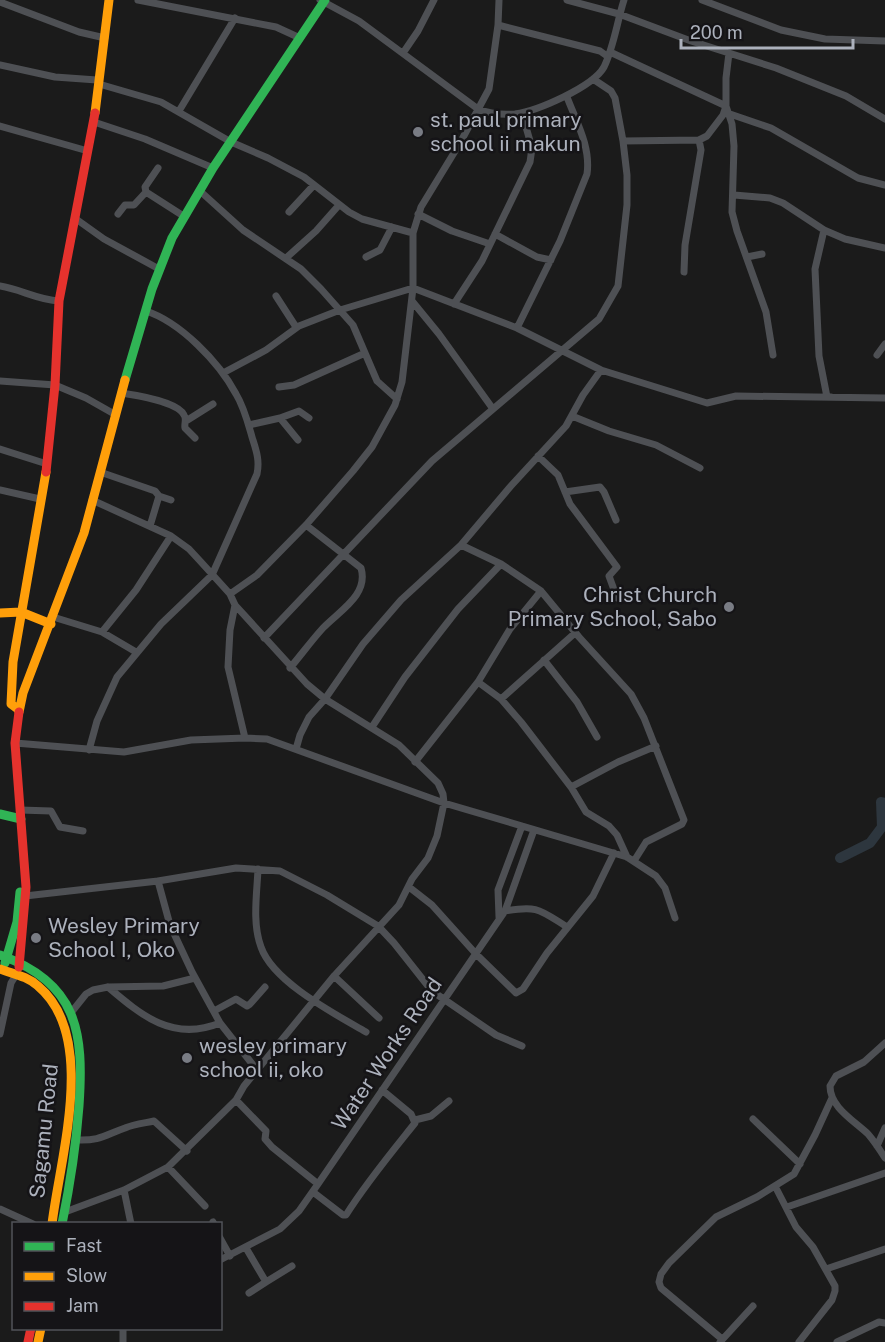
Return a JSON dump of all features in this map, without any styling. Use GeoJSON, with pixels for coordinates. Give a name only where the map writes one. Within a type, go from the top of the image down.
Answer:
{"type":"FeatureCollection","features":[{"type":"Feature","properties":{"kind":"main road"},"geometry":{"type":"LineString","coordinates":[[19,710],[11,704],[13,662],[47,464],[55,385],[58,301],[94,122],[109,0]]}},
{"type":"Feature","properties":{"kind":"main road"},"geometry":{"type":"LineString","coordinates":[[14,979],[20,962],[25,896],[15,743],[19,710],[30,675],[84,533],[146,311],[159,269],[172,238],[213,168],[323,1]]}},
{"type":"Feature","properties":{"kind":"main road"},"geometry":{"type":"LineString","coordinates":[[0,613],[21,612],[52,621]]}},
{"type":"Feature","properties":{"kind":"main road"},"geometry":{"type":"LineString","coordinates":[[0,814],[20,814]]}},
{"type":"Feature","properties":{"kind":"main road"},"geometry":{"type":"LineString","coordinates":[[2,970],[3,956],[15,928],[24,875]]}},
{"type":"Feature","properties":{"kind":"main road","name":"Sagamu Road"},"geometry":{"type":"LineString","coordinates":[[3,956],[20,962],[45,979],[60,996],[77,1030],[81,1047],[77,1140],[62,1222]]}},
{"type":"Feature","properties":{"kind":"main road","name":"Sagamu Road"},"geometry":{"type":"LineString","coordinates":[[2,970],[14,979],[29,980],[39,987],[52,1002],[62,1019],[71,1048],[68,1120],[52,1222]]}},
{"type":"Feature","properties":{"kind":"street"},"geometry":{"type":"LineString","coordinates":[[138,0],[276,27],[300,38]]}},
{"type":"Feature","properties":{"kind":"street"},"geometry":{"type":"LineString","coordinates":[[403,53],[418,31],[434,0]]}},
{"type":"Feature","properties":{"kind":"street"},"geometry":{"type":"LineString","coordinates":[[230,594],[257,575],[306,525],[372,447],[397,399],[402,382],[412,301],[413,233],[418,214],[489,89],[499,0]]}},
{"type":"Feature","properties":{"kind":"street"},"geometry":{"type":"LineString","coordinates":[[567,0],[619,14],[776,68],[846,96],[885,119]]}},
{"type":"Feature","properties":{"kind":"street"},"geometry":{"type":"LineString","coordinates":[[323,1],[359,21],[478,109],[489,113],[522,112],[567,97],[593,79],[603,67],[624,0]]}},
{"type":"Feature","properties":{"kind":"street"},"geometry":{"type":"LineString","coordinates":[[702,0],[781,30],[825,39],[885,41]]}},
{"type":"Feature","properties":{"kind":"street"},"geometry":{"type":"LineString","coordinates":[[0,2],[79,32],[105,38]]}},
{"type":"Feature","properties":{"kind":"street"},"geometry":{"type":"LineString","coordinates":[[179,111],[236,18]]}},
{"type":"Feature","properties":{"kind":"street"},"geometry":{"type":"LineString","coordinates":[[498,25],[600,51],[726,106],[730,114],[734,146],[732,212],[766,312],[773,355]]}},
{"type":"Feature","properties":{"kind":"street"},"geometry":{"type":"LineString","coordinates":[[623,141],[699,140],[707,136],[723,115],[726,106],[729,53]]}},
{"type":"Feature","properties":{"kind":"street"},"geometry":{"type":"LineString","coordinates":[[0,65],[55,77],[98,82],[161,102],[231,142],[304,177],[339,205],[362,219],[413,233]]}},
{"type":"Feature","properties":{"kind":"street"},"geometry":{"type":"LineString","coordinates":[[264,638],[432,461],[599,320],[618,285],[627,205],[623,141],[615,98],[611,92],[593,79]]}},
{"type":"Feature","properties":{"kind":"street"},"geometry":{"type":"LineString","coordinates":[[517,328],[551,260],[581,190],[588,163],[585,143],[567,97]]}},
{"type":"Feature","properties":{"kind":"street"},"geometry":{"type":"LineString","coordinates":[[454,304],[482,261],[532,155],[522,112]]}},
{"type":"Feature","properties":{"kind":"street"},"geometry":{"type":"LineString","coordinates":[[730,114],[771,128],[858,178],[885,185]]}},
{"type":"Feature","properties":{"kind":"street"},"geometry":{"type":"LineString","coordinates":[[94,122],[145,139],[213,168]]}},
{"type":"Feature","properties":{"kind":"street"},"geometry":{"type":"LineString","coordinates":[[0,126],[88,151]]}},
{"type":"Feature","properties":{"kind":"street"},"geometry":{"type":"LineString","coordinates":[[684,272],[685,245],[701,150],[699,140]]}},
{"type":"Feature","properties":{"kind":"street"},"geometry":{"type":"LineString","coordinates":[[118,214],[125,205],[134,205],[146,192],[146,185],[158,168]]}},
{"type":"Feature","properties":{"kind":"street"},"geometry":{"type":"LineString","coordinates":[[289,212],[314,185]]}},
{"type":"Feature","properties":{"kind":"street"},"geometry":{"type":"LineString","coordinates":[[200,191],[243,230],[301,269],[353,325],[377,381],[397,399]]}},
{"type":"Feature","properties":{"kind":"street"},"geometry":{"type":"LineString","coordinates":[[146,192],[185,217]]}},
{"type":"Feature","properties":{"kind":"street"},"geometry":{"type":"LineString","coordinates":[[734,195],[770,198],[783,203],[824,230],[845,239],[885,248]]}},
{"type":"Feature","properties":{"kind":"street"},"geometry":{"type":"LineString","coordinates":[[286,258],[316,231],[339,205]]}},
{"type":"Feature","properties":{"kind":"street"},"geometry":{"type":"LineString","coordinates":[[418,214],[452,231],[490,244]]}},
{"type":"Feature","properties":{"kind":"street"},"geometry":{"type":"LineString","coordinates":[[76,219],[104,239],[159,269]]}},
{"type":"Feature","properties":{"kind":"street"},"geometry":{"type":"LineString","coordinates":[[366,257],[380,250],[392,227]]}},
{"type":"Feature","properties":{"kind":"street"},"geometry":{"type":"LineString","coordinates":[[824,230],[816,269],[819,356],[827,397]]}},
{"type":"Feature","properties":{"kind":"street"},"geometry":{"type":"LineString","coordinates":[[495,234],[537,257],[551,260]]}},
{"type":"Feature","properties":{"kind":"street"},"geometry":{"type":"LineString","coordinates":[[747,256],[762,254]]}},
{"type":"Feature","properties":{"kind":"street"},"geometry":{"type":"LineString","coordinates":[[0,286],[15,288],[44,300],[58,301]]}},
{"type":"Feature","properties":{"kind":"street"},"geometry":{"type":"LineString","coordinates":[[223,373],[266,350],[296,327],[339,310],[413,288],[517,328],[601,370],[707,404],[736,396],[885,398]]}},
{"type":"Feature","properties":{"kind":"street"},"geometry":{"type":"LineString","coordinates":[[276,296],[296,327]]}},
{"type":"Feature","properties":{"kind":"street"},"geometry":{"type":"LineString","coordinates":[[412,301],[439,334],[493,409]]}},
{"type":"Feature","properties":{"kind":"street"},"geometry":{"type":"LineString","coordinates":[[89,750],[97,721],[113,684],[136,652],[181,602],[212,575],[257,474],[258,457],[249,425],[237,395],[223,373],[177,327],[162,316],[146,311]]}},
{"type":"Feature","properties":{"kind":"street"},"geometry":{"type":"LineString","coordinates":[[877,355],[885,344]]}},
{"type":"Feature","properties":{"kind":"street"},"geometry":{"type":"LineString","coordinates":[[279,387],[294,385],[365,353]]}},
{"type":"Feature","properties":{"kind":"street"},"geometry":{"type":"LineString","coordinates":[[296,749],[309,717],[325,699],[363,644],[401,600],[461,545],[566,426],[583,395],[601,370]]}},
{"type":"Feature","properties":{"kind":"street"},"geometry":{"type":"LineString","coordinates":[[0,381],[55,385],[86,398],[116,415]]}},
{"type":"Feature","properties":{"kind":"street"},"geometry":{"type":"LineString","coordinates":[[122,393],[176,407],[186,417],[185,428],[195,438]]}},
{"type":"Feature","properties":{"kind":"street"},"geometry":{"type":"LineString","coordinates":[[186,421],[213,404]]}},
{"type":"Feature","properties":{"kind":"street"},"geometry":{"type":"LineString","coordinates":[[249,425],[299,411],[309,418]]}},
{"type":"Feature","properties":{"kind":"street"},"geometry":{"type":"LineString","coordinates":[[572,416],[609,431],[656,445],[700,468]]}},
{"type":"Feature","properties":{"kind":"street"},"geometry":{"type":"LineString","coordinates":[[280,418],[298,440]]}},
{"type":"Feature","properties":{"kind":"street"},"geometry":{"type":"LineString","coordinates":[[0,448],[47,464]]}},
{"type":"Feature","properties":{"kind":"street"},"geometry":{"type":"LineString","coordinates":[[538,456],[558,475],[570,504],[617,567],[609,576],[617,598]]}},
{"type":"Feature","properties":{"kind":"street"},"geometry":{"type":"LineString","coordinates":[[100,472],[155,491],[159,496],[171,500]]}},
{"type":"Feature","properties":{"kind":"street"},"geometry":{"type":"LineString","coordinates":[[565,492],[600,488],[616,520]]}},
{"type":"Feature","properties":{"kind":"street"},"geometry":{"type":"LineString","coordinates":[[0,490],[40,499]]}},
{"type":"Feature","properties":{"kind":"street"},"geometry":{"type":"LineString","coordinates":[[150,526],[159,496]]}},
{"type":"Feature","properties":{"kind":"street"},"geometry":{"type":"LineString","coordinates":[[65,1212],[124,1190],[168,1167],[187,1151],[236,1100],[257,1070],[334,976],[399,905],[429,858],[437,836],[444,803],[438,783],[399,745],[325,699],[290,668],[235,605],[230,594],[189,549],[171,536],[92,500]]}},
{"type":"Feature","properties":{"kind":"street"},"geometry":{"type":"LineString","coordinates":[[290,668],[323,628],[351,603],[361,588],[364,578],[361,568],[306,525]]}},
{"type":"Feature","properties":{"kind":"street"},"geometry":{"type":"LineString","coordinates":[[102,632],[136,590],[171,536]]}},
{"type":"Feature","properties":{"kind":"street"},"geometry":{"type":"LineString","coordinates":[[461,545],[501,564],[541,591],[575,633],[631,694],[656,746],[684,820],[682,824],[646,842],[634,861]]}},
{"type":"Feature","properties":{"kind":"street"},"geometry":{"type":"LineString","coordinates":[[372,728],[405,677],[458,609],[501,564]]}},
{"type":"Feature","properties":{"kind":"street"},"geometry":{"type":"LineString","coordinates":[[415,762],[478,682],[510,629],[541,591]]}},
{"type":"Feature","properties":{"kind":"street"},"geometry":{"type":"LineString","coordinates":[[235,605],[230,630],[228,667],[245,738]]}},
{"type":"Feature","properties":{"kind":"street"},"geometry":{"type":"LineString","coordinates":[[52,621],[102,632],[136,652]]}},
{"type":"Feature","properties":{"kind":"street"},"geometry":{"type":"LineString","coordinates":[[501,699],[575,633]]}},
{"type":"Feature","properties":{"kind":"street"},"geometry":{"type":"LineString","coordinates":[[544,660],[577,702],[597,737]]}},
{"type":"Feature","properties":{"kind":"street"},"geometry":{"type":"LineString","coordinates":[[478,682],[501,699],[572,787],[586,812],[609,826],[617,835],[627,857]]}},
{"type":"Feature","properties":{"kind":"street"},"geometry":{"type":"LineString","coordinates":[[15,743],[124,752],[191,740],[267,739],[444,803],[627,857],[656,876],[665,888],[675,918]]}},
{"type":"Feature","properties":{"kind":"street"},"geometry":{"type":"LineString","coordinates":[[572,787],[618,762],[656,746]]}},
{"type":"Feature","properties":{"kind":"street"},"geometry":{"type":"LineString","coordinates":[[20,814],[51,811],[60,827],[83,831]]}},
{"type":"Feature","properties":{"kind":"street"},"geometry":{"type":"LineString","coordinates":[[499,920],[498,890],[522,826]]}},
{"type":"Feature","properties":{"kind":"street","name":"Water Works Road"},"geometry":{"type":"LineString","coordinates":[[222,1259],[280,1229],[313,1192],[505,911],[534,830]]}},
{"type":"Feature","properties":{"kind":"street"},"geometry":{"type":"LineString","coordinates":[[409,887],[432,905],[513,991],[519,992],[567,927],[593,897],[615,852]]}},
{"type":"Feature","properties":{"kind":"street"},"geometry":{"type":"LineString","coordinates":[[25,896],[158,881],[236,868],[280,871],[327,895],[378,926],[432,991],[496,1035],[522,1046]]}},
{"type":"Feature","properties":{"kind":"street"},"geometry":{"type":"LineString","coordinates":[[258,868],[256,920],[260,946],[266,958],[288,983],[366,1032]]}},
{"type":"Feature","properties":{"kind":"street"},"geometry":{"type":"LineString","coordinates":[[158,881],[170,926],[195,978],[220,1023],[257,1070]]}},
{"type":"Feature","properties":{"kind":"street"},"geometry":{"type":"LineString","coordinates":[[505,911],[528,907],[546,914],[567,927]]}},
{"type":"Feature","properties":{"kind":"street"},"geometry":{"type":"LineString","coordinates":[[334,976],[379,1018]]}},
{"type":"Feature","properties":{"kind":"street"},"geometry":{"type":"LineString","coordinates":[[70,1014],[86,994],[93,990],[108,987],[163,986],[195,978]]}},
{"type":"Feature","properties":{"kind":"street"},"geometry":{"type":"LineString","coordinates":[[0,1034],[14,979]]}},
{"type":"Feature","properties":{"kind":"street"},"geometry":{"type":"LineString","coordinates":[[108,987],[148,1019],[158,1023],[191,1030],[204,1030],[220,1023]]}},
{"type":"Feature","properties":{"kind":"street"},"geometry":{"type":"LineString","coordinates":[[214,1011],[237,999],[247,1006],[265,987]]}},
{"type":"Feature","properties":{"kind":"street"},"geometry":{"type":"LineString","coordinates":[[884,1045],[864,1062],[836,1076],[831,1081],[830,1091],[832,1098],[851,1121],[868,1134],[885,1158]]}},
{"type":"Feature","properties":{"kind":"street"},"geometry":{"type":"LineString","coordinates":[[382,1090],[415,1120]]}},
{"type":"Feature","properties":{"kind":"street"},"geometry":{"type":"LineString","coordinates":[[753,1306],[721,1341],[662,1288],[659,1282],[669,1263],[716,1217],[757,1197],[794,1174],[832,1098]]}},
{"type":"Feature","properties":{"kind":"street"},"geometry":{"type":"LineString","coordinates":[[236,1100],[266,1131],[266,1139],[272,1147],[318,1184]]}},
{"type":"Feature","properties":{"kind":"street"},"geometry":{"type":"LineString","coordinates":[[313,1192],[346,1215],[415,1120],[431,1116],[449,1101]]}},
{"type":"Feature","properties":{"kind":"street"},"geometry":{"type":"LineString","coordinates":[[753,1119],[800,1164]]}},
{"type":"Feature","properties":{"kind":"street"},"geometry":{"type":"LineString","coordinates":[[77,1140],[107,1137],[124,1128],[154,1121],[187,1151]]}},
{"type":"Feature","properties":{"kind":"street"},"geometry":{"type":"LineString","coordinates":[[877,1146],[885,1128]]}},
{"type":"Feature","properties":{"kind":"street"},"geometry":{"type":"LineString","coordinates":[[168,1167],[205,1206]]}},
{"type":"Feature","properties":{"kind":"street"},"geometry":{"type":"LineString","coordinates":[[787,1207],[885,1173]]}},
{"type":"Feature","properties":{"kind":"street"},"geometry":{"type":"LineString","coordinates":[[775,1186],[796,1227],[813,1247],[835,1286],[834,1297],[799,1342]]}},
{"type":"Feature","properties":{"kind":"street"},"geometry":{"type":"LineString","coordinates":[[124,1190],[131,1222]]}},
{"type":"Feature","properties":{"kind":"street"},"geometry":{"type":"LineString","coordinates":[[0,1209],[29,1222]]}},
{"type":"Feature","properties":{"kind":"street"},"geometry":{"type":"LineString","coordinates":[[222,1242],[230,1256]]}},
{"type":"Feature","properties":{"kind":"street"},"geometry":{"type":"LineString","coordinates":[[246,1248],[266,1282]]}},
{"type":"Feature","properties":{"kind":"street"},"geometry":{"type":"LineString","coordinates":[[826,1269],[885,1249]]}},
{"type":"Feature","properties":{"kind":"street"},"geometry":{"type":"LineString","coordinates":[[249,1293],[292,1266]]}},
{"type":"Feature","properties":{"kind":"street"},"geometry":{"type":"LineString","coordinates":[[837,1342],[879,1322],[885,1323]]}},
{"type":"Feature","properties":{"kind":"waterway"},"geometry":{"type":"LineString","coordinates":[[840,858],[870,843],[882,827],[881,802],[885,803]]}},
{"type":"Feature","properties":{"kind":"traffic: fast"},"geometry":{"type":"LineString","coordinates":[[125,380],[152,289],[172,238],[213,168],[325,0]]}},
{"type":"Feature","properties":{"kind":"traffic: fast"},"geometry":{"type":"LineString","coordinates":[[0,814],[21,819]]}},
{"type":"Feature","properties":{"kind":"traffic: fast"},"geometry":{"type":"LineString","coordinates":[[5,963],[17,922],[20,892]]}},
{"type":"Feature","properties":{"kind":"traffic: fast"},"geometry":{"type":"LineString","coordinates":[[0,955],[26,966],[46,980],[61,996],[71,1013],[77,1033],[80,1055],[79,1106],[62,1222]]}},
{"type":"Feature","properties":{"kind":"traffic: slow"},"geometry":{"type":"LineString","coordinates":[[95,113],[109,0]]}},
{"type":"Feature","properties":{"kind":"traffic: slow"},"geometry":{"type":"LineString","coordinates":[[19,712],[23,693],[84,533],[125,380]]}},
{"type":"Feature","properties":{"kind":"traffic: slow"},"geometry":{"type":"LineString","coordinates":[[19,710],[11,704],[13,662],[46,472]]}},
{"type":"Feature","properties":{"kind":"traffic: slow"},"geometry":{"type":"LineString","coordinates":[[0,613],[21,612],[51,624]]}},
{"type":"Feature","properties":{"kind":"traffic: slow"},"geometry":{"type":"LineString","coordinates":[[0,969],[25,978],[38,986],[56,1008],[67,1035],[71,1066],[71,1099],[52,1222]]}},
{"type":"Feature","properties":{"kind":"traffic: slow"},"geometry":{"type":"LineString","coordinates":[[38,1342],[41,1330]]}},
{"type":"Feature","properties":{"kind":"traffic: jam"},"geometry":{"type":"LineString","coordinates":[[46,472],[55,385],[59,301],[95,113]]}},
{"type":"Feature","properties":{"kind":"traffic: jam"},"geometry":{"type":"LineString","coordinates":[[19,712],[15,743],[26,887],[19,967]]}},
{"type":"Feature","properties":{"kind":"traffic: jam"},"geometry":{"type":"LineString","coordinates":[[28,1342],[31,1330]]}},
{"type":"Feature","properties":{"kind":"place","name":"st. paul primary school ii makun"},"geometry":{"type":"Point","coordinates":[418,132]}},
{"type":"Feature","properties":{"kind":"place","name":"Christ Church Primary School, Sabo"},"geometry":{"type":"Point","coordinates":[729,607]}},
{"type":"Feature","properties":{"kind":"place","name":"Wesley Primary School I, Oko"},"geometry":{"type":"Point","coordinates":[36,938]}},
{"type":"Feature","properties":{"kind":"place","name":"wesley primary school ii, oko"},"geometry":{"type":"Point","coordinates":[187,1058]}}]}
